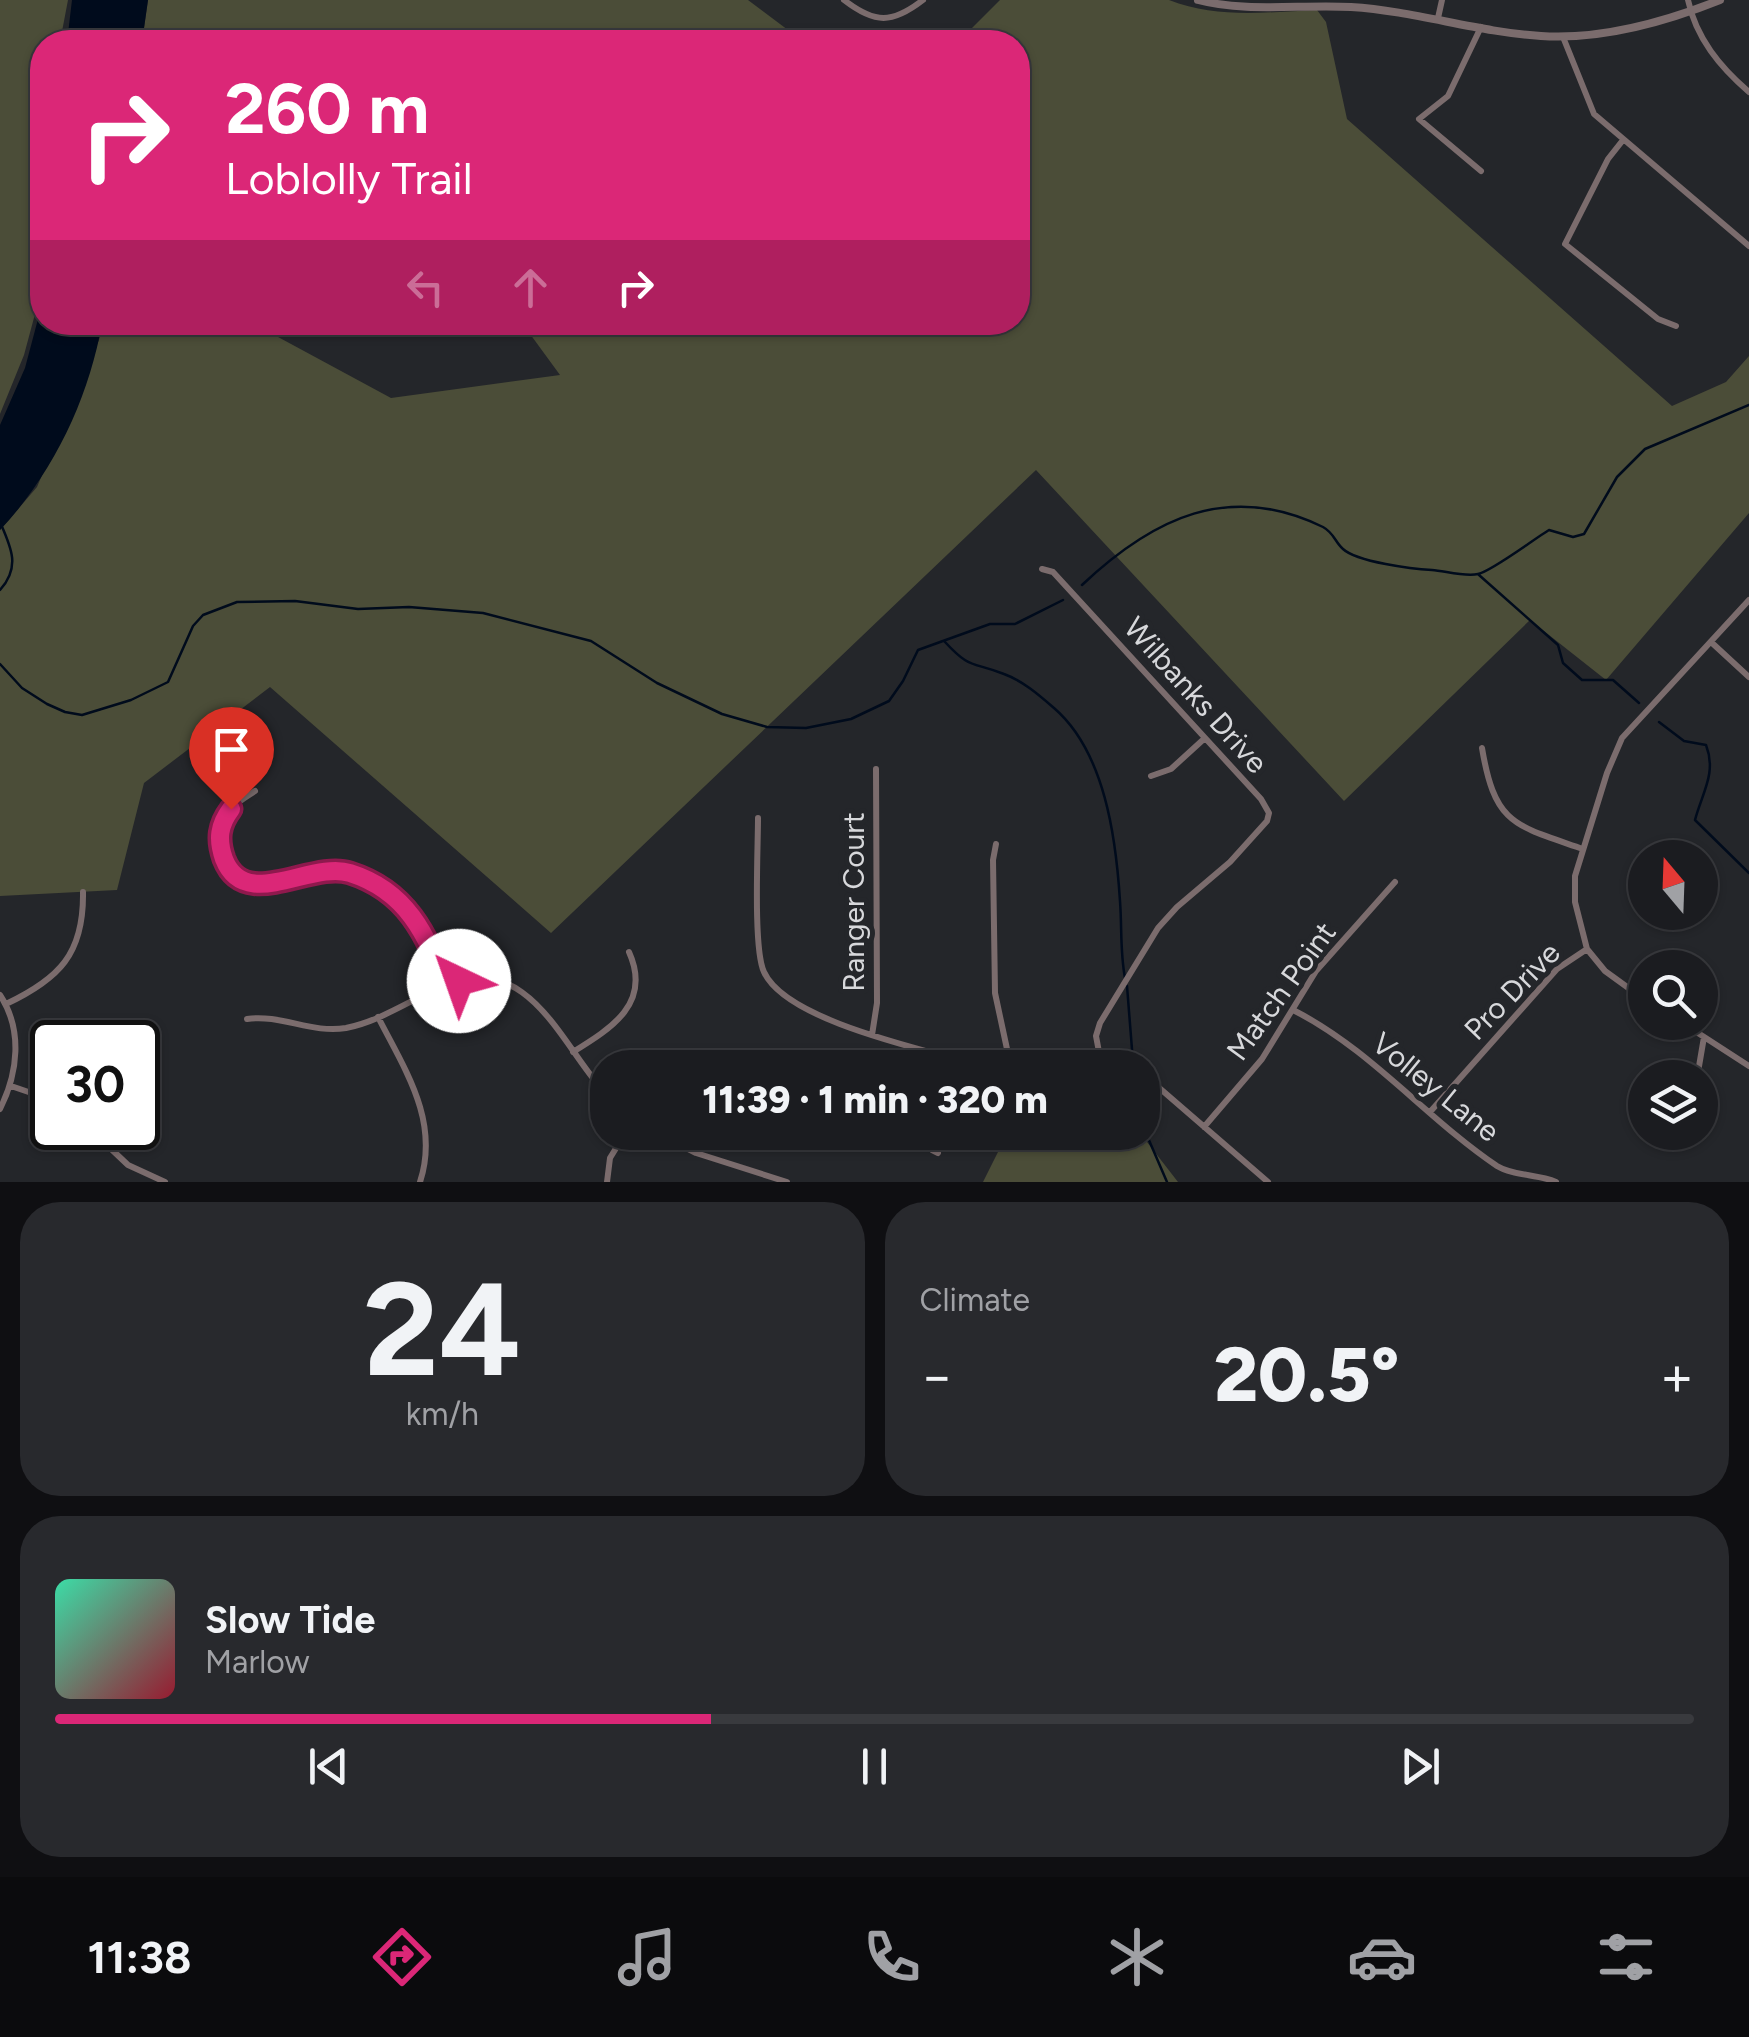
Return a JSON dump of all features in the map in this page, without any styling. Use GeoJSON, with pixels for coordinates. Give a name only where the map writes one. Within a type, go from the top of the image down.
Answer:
{"type":"FeatureCollection","features":[{"type":"Feature","properties":{"kind":"street"},"geometry":{"type":"LineString","coordinates":[[844,0],[860,12],[882,19],[904,14],[923,0]]}},
{"type":"Feature","properties":{"kind":"street"},"geometry":{"type":"LineString","coordinates":[[1198,0],[1241,7],[1356,7],[1514,33],[1563,36],[1640,27],[1720,0]]}},
{"type":"Feature","properties":{"kind":"street"},"geometry":{"type":"LineString","coordinates":[[1438,18],[1442,0]]}},
{"type":"Feature","properties":{"kind":"street"},"geometry":{"type":"LineString","coordinates":[[1688,0],[1690,12],[1714,57],[1749,92]]}},
{"type":"Feature","properties":{"kind":"street"},"geometry":{"type":"LineString","coordinates":[[1481,171],[1418,119],[1448,96],[1482,26]]}},
{"type":"Feature","properties":{"kind":"street"},"geometry":{"type":"LineString","coordinates":[[1563,36],[1594,114],[1749,246]]}},
{"type":"Feature","properties":{"kind":"street"},"geometry":{"type":"LineString","coordinates":[[1623,140],[1608,159],[1565,244],[1658,319],[1676,326]]}},
{"type":"Feature","properties":{"kind":"street","name":"Wilbanks Drive"},"geometry":{"type":"LineString","coordinates":[[1042,569],[1053,572],[1262,799],[1269,813],[1230,862],[1158,928],[1100,1023],[1098,1050]]}},
{"type":"Feature","properties":{"kind":"street"},"geometry":{"type":"LineString","coordinates":[[1628,988],[1605,971],[1587,948],[1575,902],[1576,876],[1606,773],[1622,738],[1749,600]]}},
{"type":"Feature","properties":{"kind":"street"},"geometry":{"type":"LineString","coordinates":[[1712,642],[1749,678]]}},
{"type":"Feature","properties":{"kind":"street"},"geometry":{"type":"LineString","coordinates":[[1151,776],[1171,769],[1205,738]]}},
{"type":"Feature","properties":{"kind":"street"},"geometry":{"type":"LineString","coordinates":[[1482,748],[1488,783],[1499,808],[1524,828],[1583,849]]}},
{"type":"Feature","properties":{"kind":"street","name":"Ranger Court"},"geometry":{"type":"LineString","coordinates":[[872,1034],[877,1003],[876,769]]}},
{"type":"Feature","properties":{"kind":"street"},"geometry":{"type":"LineString","coordinates":[[255,791],[221,822],[219,840],[231,872],[248,883],[262,885],[333,871],[364,879],[402,902],[422,929],[446,985]]}},
{"type":"Feature","properties":{"kind":"street"},"geometry":{"type":"LineString","coordinates":[[758,818],[760,959],[772,985],[813,1013],[928,1050]]}},
{"type":"Feature","properties":{"kind":"street"},"geometry":{"type":"LineString","coordinates":[[996,844],[995,994],[1007,1050]]}},
{"type":"Feature","properties":{"kind":"street","name":"Match Point"},"geometry":{"type":"LineString","coordinates":[[1204,1127],[1262,1059],[1316,972],[1395,882]]}},
{"type":"Feature","properties":{"kind":"street"},"geometry":{"type":"LineString","coordinates":[[6,1004],[46,983],[67,961],[81,929],[83,892]]}},
{"type":"Feature","properties":{"kind":"street","name":"Pro Drive"},"geometry":{"type":"LineString","coordinates":[[1430,1112],[1546,981],[1587,948]]}},
{"type":"Feature","properties":{"kind":"street"},"geometry":{"type":"LineString","coordinates":[[573,1052],[620,1020],[631,1001],[637,969],[629,952]]}},
{"type":"Feature","properties":{"kind":"street"},"geometry":{"type":"LineString","coordinates":[[247,1019],[263,1016],[323,1030],[342,1028],[378,1017],[446,985],[488,980],[527,996],[542,1007],[590,1073]]}},
{"type":"Feature","properties":{"kind":"street"},"geometry":{"type":"LineString","coordinates":[[0,995],[16,1043],[11,1086],[0,1109]]}},
{"type":"Feature","properties":{"kind":"street","name":"Volley Lane"},"geometry":{"type":"LineString","coordinates":[[1294,1011],[1331,1030],[1502,1169],[1556,1182]]}},
{"type":"Feature","properties":{"kind":"street"},"geometry":{"type":"LineString","coordinates":[[378,1017],[423,1110],[426,1152],[420,1182]]}},
{"type":"Feature","properties":{"kind":"street"},"geometry":{"type":"LineString","coordinates":[[1709,1040],[1749,1066]]}},
{"type":"Feature","properties":{"kind":"street"},"geometry":{"type":"LineString","coordinates":[[11,1086],[30,1092]]}},
{"type":"Feature","properties":{"kind":"street"},"geometry":{"type":"LineString","coordinates":[[1160,1089],[1268,1182]]}},
{"type":"Feature","properties":{"kind":"street"},"geometry":{"type":"LineString","coordinates":[[112,1150],[128,1165],[165,1182]]}},
{"type":"Feature","properties":{"kind":"street"},"geometry":{"type":"LineString","coordinates":[[607,1182],[615,1150]]}},
{"type":"Feature","properties":{"kind":"street"},"geometry":{"type":"LineString","coordinates":[[690,1150],[787,1182]]}},
{"type":"Feature","properties":{"kind":"street"},"geometry":{"type":"LineString","coordinates":[[932,1150],[938,1153]]}},
{"type":"Feature","properties":{"kind":"street"},"geometry":{"type":"LineString","coordinates":[[750,1182],[753,1170]]}},
{"type":"Feature","properties":{"kind":"green space"},"geometry":{"type":"Polygon","coordinates":[[[0,0],[68,0],[62,30],[30,30],[30,333],[0,414],[0,0]]]}},
{"type":"Feature","properties":{"kind":"green space"},"geometry":{"type":"Polygon","coordinates":[[[148,0],[748,0],[788,30],[144,30],[148,0]]]}},
{"type":"Feature","properties":{"kind":"green space"},"geometry":{"type":"Polygon","coordinates":[[[1000,0],[1169,0],[1223,12],[1317,10],[1326,22],[1347,119],[1672,406],[1726,382],[1749,356],[1749,513],[1606,680],[1530,620],[1344,801],[1036,470],[551,933],[270,687],[144,783],[117,890],[0,896],[0,530],[37,487],[100,335],[274,335],[391,398],[560,375],[531,335],[1030,335],[1030,30],[970,30],[1000,0]]]}},
{"type":"Feature","properties":{"kind":"green space"},"geometry":{"type":"Polygon","coordinates":[[[999,1150],[1153,1150],[1178,1182],[983,1182],[999,1150]]]}},
{"type":"Feature","properties":{"kind":"water"},"geometry":{"type":"Polygon","coordinates":[[[72,0],[148,0],[144,30],[68,30],[72,0]]]}},
{"type":"Feature","properties":{"kind":"water"},"geometry":{"type":"Polygon","coordinates":[[[34,335],[99,335],[88,379],[66,434],[36,485],[0,530],[0,425],[25,368],[34,335]]]}},
{"type":"Feature","properties":{"kind":"waterway"},"geometry":{"type":"LineString","coordinates":[[1082,585],[1136,541],[1165,525],[1224,507],[1256,507],[1289,514],[1323,527],[1350,554],[1372,561],[1478,574],[1549,530],[1573,537],[1584,534],[1617,477],[1645,449],[1749,405]]}},
{"type":"Feature","properties":{"kind":"waterway"},"geometry":{"type":"LineString","coordinates":[[0,522],[12,565],[0,590]]}},
{"type":"Feature","properties":{"kind":"waterway"},"geometry":{"type":"LineString","coordinates":[[1479,575],[1558,645],[1563,663],[1582,680],[1613,680],[1639,703]]}},
{"type":"Feature","properties":{"kind":"waterway"},"geometry":{"type":"LineString","coordinates":[[0,664],[22,688],[47,704],[82,715],[131,700],[168,682],[193,626],[203,615],[237,602],[295,601],[358,609],[409,607],[483,613],[591,641],[657,683],[722,714],[767,727],[806,728],[851,719],[889,701],[918,650],[990,624],[1015,624],[1063,600]]}},
{"type":"Feature","properties":{"kind":"waterway"},"geometry":{"type":"LineString","coordinates":[[945,642],[966,661],[1011,677],[1030,689],[1071,726],[1085,748],[1105,797],[1111,824],[1125,978]]}},
{"type":"Feature","properties":{"kind":"waterway"},"geometry":{"type":"LineString","coordinates":[[1659,722],[1684,741],[1706,745],[1709,774],[1695,820],[1749,873]]}},
{"type":"Feature","properties":{"kind":"waterway"},"geometry":{"type":"LineString","coordinates":[[1127,986],[1132,1050]]}},
{"type":"Feature","properties":{"kind":"waterway"},"geometry":{"type":"LineString","coordinates":[[1153,1150],[1167,1182]]}},
{"type":"Feature","properties":{"kind":"route"},"geometry":{"type":"LineString","coordinates":[[231,809],[221,822],[219,840],[231,872],[248,883],[262,885],[333,871],[364,879],[402,902],[422,929],[446,985],[459,981]]}}]}
